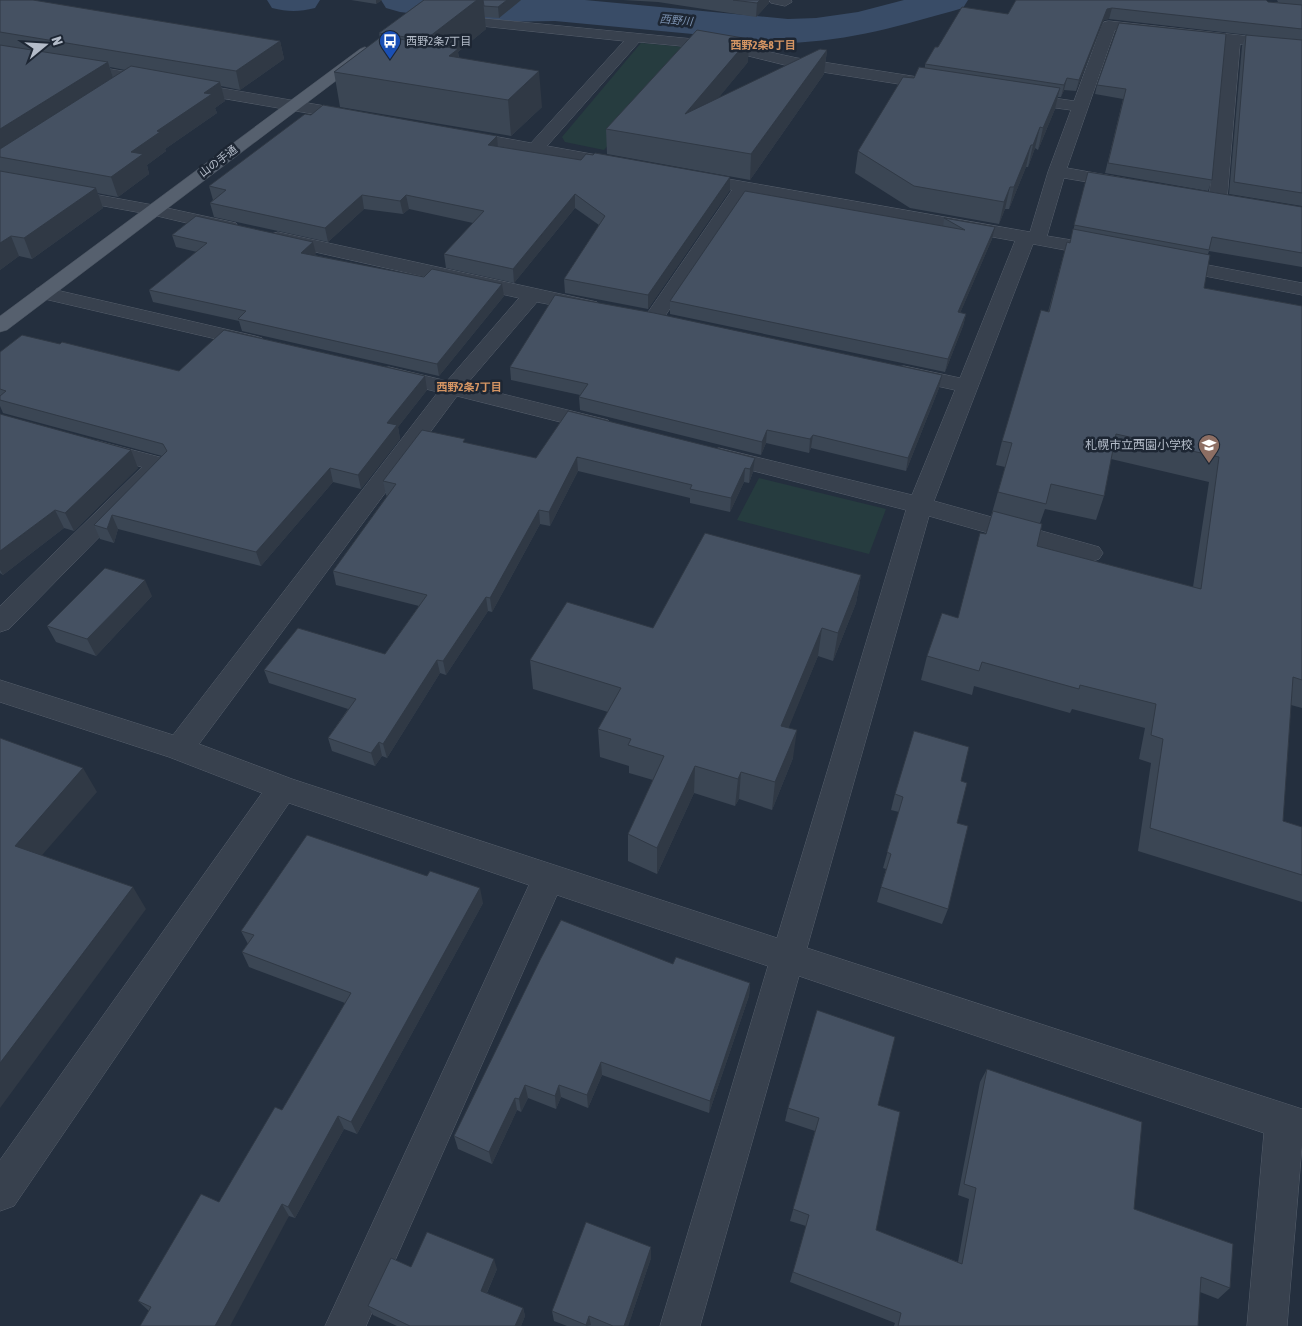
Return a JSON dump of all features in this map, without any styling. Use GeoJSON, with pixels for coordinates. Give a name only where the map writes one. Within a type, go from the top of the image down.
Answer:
{"type":"FeatureCollection","features":[{"type":"Feature","properties":{"kind":"main road","name":"山の手通"},"geometry":{"type":"LineString","coordinates":[[0,326],[292,105],[378,44]]}},
{"type":"Feature","properties":{"kind":"street"},"geometry":{"type":"LineString","coordinates":[[432,17],[724,46],[797,63],[953,88]]}},
{"type":"Feature","properties":{"kind":"street"},"geometry":{"type":"LineString","coordinates":[[680,1326],[786,957],[920,505],[1057,172],[1109,25],[1302,46]]}},
{"type":"Feature","properties":{"kind":"street"},"geometry":{"type":"LineString","coordinates":[[535,149],[635,37]]}},
{"type":"Feature","properties":{"kind":"street"},"geometry":{"type":"LineString","coordinates":[[1218,199],[1233,38]]}},
{"type":"Feature","properties":{"kind":"street"},"geometry":{"type":"LineString","coordinates":[[0,55],[369,119]]}},
{"type":"Feature","properties":{"kind":"street"},"geometry":{"type":"LineString","coordinates":[[116,89],[133,78]]}},
{"type":"Feature","properties":{"kind":"street"},"geometry":{"type":"LineString","coordinates":[[1002,95],[1080,107]]}},
{"type":"Feature","properties":{"kind":"street"},"geometry":{"type":"LineString","coordinates":[[447,133],[639,168]]}},
{"type":"Feature","properties":{"kind":"street"},"geometry":{"type":"LineString","coordinates":[[1057,172],[1142,186]]}},
{"type":"Feature","properties":{"kind":"street"},"geometry":{"type":"LineString","coordinates":[[677,175],[1122,255]]}},
{"type":"Feature","properties":{"kind":"street"},"geometry":{"type":"LineString","coordinates":[[0,182],[153,210],[532,295],[607,309]]}},
{"type":"Feature","properties":{"kind":"street"},"geometry":{"type":"LineString","coordinates":[[654,318],[743,187]]}},
{"type":"Feature","properties":{"kind":"street"},"geometry":{"type":"LineString","coordinates":[[1199,196],[1236,202]]}},
{"type":"Feature","properties":{"kind":"street"},"geometry":{"type":"LineString","coordinates":[[1150,260],[1302,289]]}},
{"type":"Feature","properties":{"kind":"street"},"geometry":{"type":"LineString","coordinates":[[43,293],[278,348]]}},
{"type":"Feature","properties":{"kind":"street"},"geometry":{"type":"LineString","coordinates":[[179,749],[452,388],[532,295]]}},
{"type":"Feature","properties":{"kind":"street"},"geometry":{"type":"LineString","coordinates":[[882,367],[968,386]]}},
{"type":"Feature","properties":{"kind":"street"},"geometry":{"type":"LineString","coordinates":[[365,368],[624,431]]}},
{"type":"Feature","properties":{"kind":"street"},"geometry":{"type":"LineString","coordinates":[[0,622],[159,464],[75,441]]}},
{"type":"Feature","properties":{"kind":"street"},"geometry":{"type":"LineString","coordinates":[[700,450],[920,505],[1090,553]]}},
{"type":"Feature","properties":{"kind":"street"},"geometry":{"type":"LineString","coordinates":[[0,691],[179,749],[282,788],[548,878],[1293,1124],[1267,1326]]}},
{"type":"Feature","properties":{"kind":"street"},"geometry":{"type":"LineString","coordinates":[[0,1192],[282,788]]}},
{"type":"Feature","properties":{"kind":"street"},"geometry":{"type":"LineString","coordinates":[[346,1326],[548,878]]}},
{"type":"Feature","properties":{"kind":"green space"},"geometry":{"type":"Polygon","coordinates":[[[641,43],[695,48],[604,150],[565,142],[562,137],[641,43]]]}},
{"type":"Feature","properties":{"kind":"green space"},"geometry":{"type":"Polygon","coordinates":[[[759,478],[886,509],[869,554],[737,520],[759,478]]]}},
{"type":"Feature","properties":{"kind":"building"},"geometry":{"type":"Polygon","coordinates":[[[0,0],[33,0],[280,41],[236,71],[0,32],[0,0]]]}},
{"type":"Feature","properties":{"kind":"building"},"geometry":{"type":"Polygon","coordinates":[[[424,0],[477,0],[425,40],[379,33],[424,0]]]}},
{"type":"Feature","properties":{"kind":"building"},"geometry":{"type":"Polygon","coordinates":[[[483,0],[507,0],[498,7],[484,6],[483,0]]]}},
{"type":"Feature","properties":{"kind":"building"},"geometry":{"type":"Polygon","coordinates":[[[733,0],[760,0],[757,3],[733,0]]]}},
{"type":"Feature","properties":{"kind":"building"},"geometry":{"type":"Polygon","coordinates":[[[1016,0],[1266,0],[1268,2],[1302,5],[1302,29],[1112,8],[1107,9],[1079,80],[1067,78],[1064,85],[925,64],[935,47],[938,47],[962,7],[1008,14],[1016,0]]]}},
{"type":"Feature","properties":{"kind":"building"},"geometry":{"type":"Polygon","coordinates":[[[1119,23],[1226,34],[1212,180],[1108,163],[1126,89],[1097,85],[1119,23]]]}},
{"type":"Feature","properties":{"kind":"building"},"geometry":{"type":"Polygon","coordinates":[[[697,30],[749,39],[685,114],[820,49],[827,50],[751,154],[606,129],[697,30]]]}},
{"type":"Feature","properties":{"kind":"building"},"geometry":{"type":"Polygon","coordinates":[[[1246,35],[1302,40],[1302,193],[1234,182],[1246,35]]]}},
{"type":"Feature","properties":{"kind":"building"},"geometry":{"type":"Polygon","coordinates":[[[382,36],[458,49],[449,56],[539,71],[508,100],[334,72],[382,36]]]}},
{"type":"Feature","properties":{"kind":"building"},"geometry":{"type":"Polygon","coordinates":[[[0,45],[108,62],[0,129],[0,45]]]}},
{"type":"Feature","properties":{"kind":"building"},"geometry":{"type":"Polygon","coordinates":[[[131,66],[220,82],[204,93],[212,94],[157,131],[160,132],[131,152],[143,154],[111,177],[0,157],[0,149],[131,66]]]}},
{"type":"Feature","properties":{"kind":"building"},"geometry":{"type":"Polygon","coordinates":[[[919,67],[1060,88],[1043,128],[1040,127],[1014,187],[1010,187],[1004,202],[914,186],[858,151],[903,77],[914,78],[919,67]]]}},
{"type":"Feature","properties":{"kind":"building"},"geometry":{"type":"Polygon","coordinates":[[[323,105],[497,136],[488,145],[581,160],[586,154],[593,155],[595,153],[730,177],[648,295],[564,279],[605,216],[575,194],[513,269],[444,254],[484,211],[406,195],[400,201],[362,195],[325,228],[210,203],[226,190],[209,186],[305,114],[311,115],[323,105]]]}},
{"type":"Feature","properties":{"kind":"building"},"geometry":{"type":"Polygon","coordinates":[[[0,171],[96,188],[24,238],[11,236],[0,243],[0,171]]]}},
{"type":"Feature","properties":{"kind":"building"},"geometry":{"type":"Polygon","coordinates":[[[1088,172],[1302,207],[1302,253],[1212,237],[1209,250],[1074,225],[1088,172]]]}},
{"type":"Feature","properties":{"kind":"building"},"geometry":{"type":"Polygon","coordinates":[[[745,191],[965,230],[944,218],[995,227],[958,312],[966,314],[948,359],[670,301],[745,191]]]}},
{"type":"Feature","properties":{"kind":"building"},"geometry":{"type":"Polygon","coordinates":[[[196,216],[313,242],[301,253],[424,277],[432,269],[502,284],[437,364],[238,319],[246,311],[149,290],[207,243],[172,235],[196,216]]]}},
{"type":"Feature","properties":{"kind":"building"},"geometry":{"type":"Polygon","coordinates":[[[1073,229],[1210,255],[1204,288],[1302,306],[1302,680],[1293,677],[1283,821],[1302,827],[1302,875],[1150,828],[1163,739],[1151,735],[1156,704],[1080,685],[1079,689],[982,662],[979,671],[927,656],[942,613],[958,618],[980,533],[986,534],[993,511],[1042,524],[1037,546],[1201,589],[1219,457],[1116,434],[1104,496],[1051,484],[1046,504],[998,492],[1012,443],[1002,441],[1041,310],[1049,312],[1067,242],[1070,243],[1073,229]]]}},
{"type":"Feature","properties":{"kind":"building"},"geometry":{"type":"Polygon","coordinates":[[[555,295],[654,313],[942,375],[908,458],[813,435],[810,439],[767,430],[762,442],[579,397],[588,384],[510,367],[555,295]]]}},
{"type":"Feature","properties":{"kind":"building"},"geometry":{"type":"Polygon","coordinates":[[[224,330],[425,376],[387,423],[397,425],[358,475],[330,468],[256,552],[112,515],[107,529],[94,525],[167,451],[163,444],[0,400],[0,396],[6,391],[0,389],[0,352],[22,335],[60,344],[62,342],[179,371],[224,330]]]}},
{"type":"Feature","properties":{"kind":"building"},"geometry":{"type":"Polygon","coordinates":[[[568,411],[755,458],[750,469],[745,468],[731,498],[690,489],[692,485],[577,457],[549,512],[539,510],[490,598],[486,597],[443,661],[437,660],[383,744],[379,742],[371,753],[328,738],[356,699],[264,670],[298,628],[385,654],[427,595],[333,571],[396,484],[383,481],[422,430],[465,439],[463,442],[536,458],[568,411]]]}},
{"type":"Feature","properties":{"kind":"building"},"geometry":{"type":"Polygon","coordinates":[[[0,414],[131,450],[65,513],[55,510],[0,551],[0,414]]]}},
{"type":"Feature","properties":{"kind":"building"},"geometry":{"type":"Polygon","coordinates":[[[705,533],[861,575],[838,633],[822,628],[781,726],[797,730],[775,782],[741,772],[738,779],[695,766],[657,848],[628,834],[664,756],[628,745],[631,739],[598,729],[621,688],[530,660],[567,602],[653,628],[705,533]]]}},
{"type":"Feature","properties":{"kind":"building"},"geometry":{"type":"Polygon","coordinates":[[[105,568],[145,580],[87,639],[47,626],[105,568]]]}},
{"type":"Feature","properties":{"kind":"building"},"geometry":{"type":"Polygon","coordinates":[[[914,731],[969,747],[961,781],[967,783],[957,823],[968,826],[948,909],[881,887],[891,854],[887,852],[903,797],[895,794],[914,731]]]}},
{"type":"Feature","properties":{"kind":"building"},"geometry":{"type":"Polygon","coordinates":[[[0,738],[83,768],[15,846],[133,887],[0,1063],[0,738]]]}},
{"type":"Feature","properties":{"kind":"building"},"geometry":{"type":"Polygon","coordinates":[[[307,835],[427,876],[430,871],[480,888],[351,1122],[338,1116],[288,1207],[282,1204],[215,1326],[140,1326],[151,1307],[138,1301],[201,1194],[219,1202],[275,1107],[282,1110],[351,993],[242,952],[254,935],[241,931],[307,835]]]}},
{"type":"Feature","properties":{"kind":"building"},"geometry":{"type":"Polygon","coordinates":[[[561,920],[673,964],[676,957],[750,983],[710,1101],[601,1062],[587,1095],[559,1085],[555,1096],[525,1085],[519,1099],[515,1098],[489,1152],[454,1136],[561,920]]]}},
{"type":"Feature","properties":{"kind":"building"},"geometry":{"type":"Polygon","coordinates":[[[817,1010],[895,1037],[878,1105],[900,1112],[876,1230],[962,1264],[976,1188],[964,1184],[987,1069],[1142,1122],[1134,1209],[1233,1244],[1230,1288],[1201,1277],[1198,1326],[898,1326],[901,1313],[793,1272],[809,1215],[793,1209],[819,1118],[788,1108],[817,1010]]]}},
{"type":"Feature","properties":{"kind":"building"},"geometry":{"type":"Polygon","coordinates":[[[586,1222],[651,1247],[624,1326],[613,1326],[589,1316],[586,1325],[552,1311],[586,1222]]]}},
{"type":"Feature","properties":{"kind":"building"},"geometry":{"type":"Polygon","coordinates":[[[427,1232],[494,1259],[481,1291],[523,1308],[515,1326],[410,1326],[368,1306],[391,1258],[411,1267],[427,1232]]]}},
{"type":"Feature","properties":{"kind":"waterway","name":"西野川"},"geometry":{"type":"LineString","coordinates":[[286,0],[301,0]]}},
{"type":"Feature","properties":{"kind":"waterway","name":"西野川"},"geometry":{"type":"LineString","coordinates":[[400,0],[487,10],[555,9],[788,31],[816,30],[860,24],[949,0]]}},
{"type":"Feature","properties":{"kind":"place","name":"西野2条7丁目"},"geometry":{"type":"Point","coordinates":[390,60]}},
{"type":"Feature","properties":{"kind":"place","name":"札幌市立西園小学校"},"geometry":{"type":"Point","coordinates":[1209,464]}},
{"type":"Feature","properties":{"kind":"district","name":"西野2条8丁目"},"geometry":{"type":"Point","coordinates":[763,45]}},
{"type":"Feature","properties":{"kind":"district","name":"西野2条7丁目"},"geometry":{"type":"Point","coordinates":[469,387]}}]}
